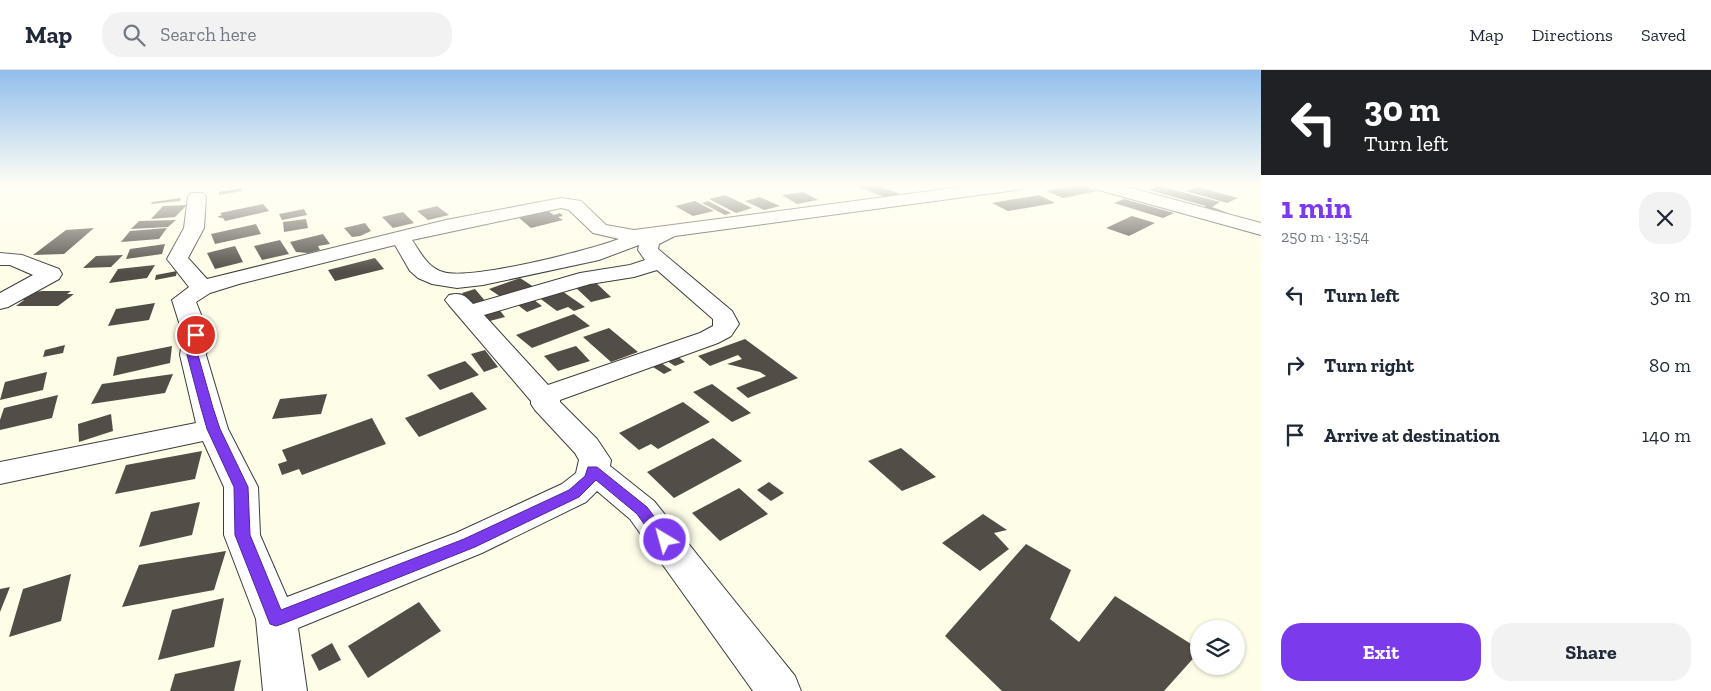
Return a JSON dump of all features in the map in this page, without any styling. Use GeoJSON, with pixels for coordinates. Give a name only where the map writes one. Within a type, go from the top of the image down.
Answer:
{"type":"FeatureCollection","features":[{"type":"Feature","properties":{"kind":"street"},"geometry":{"type":"LineString","coordinates":[[195,214],[194,228],[177,259],[202,288]]}},
{"type":"Feature","properties":{"kind":"street"},"geometry":{"type":"LineString","coordinates":[[285,691],[276,619],[262,578],[242,535],[241,487],[213,429],[193,355],[196,335],[184,300],[202,288],[446,226],[506,214]]}},
{"type":"Feature","properties":{"kind":"street"},"geometry":{"type":"LineString","coordinates":[[276,619],[469,543],[574,493],[591,478],[595,460],[586,446],[545,404],[546,395],[710,338],[722,331],[727,324],[724,316],[660,243],[600,229],[584,214]]}},
{"type":"Feature","properties":{"kind":"street"},"geometry":{"type":"LineString","coordinates":[[429,274],[440,279],[483,278],[660,243],[770,216],[786,214]]}},
{"type":"Feature","properties":{"kind":"street"},"geometry":{"type":"LineString","coordinates":[[1207,214],[1261,229]]}},
{"type":"Feature","properties":{"kind":"street"},"geometry":{"type":"LineString","coordinates":[[1236,222],[1256,214]]}},
{"type":"Feature","properties":{"kind":"street"},"geometry":{"type":"LineString","coordinates":[[401,238],[418,266],[470,312],[546,400]]}},
{"type":"Feature","properties":{"kind":"street"},"geometry":{"type":"LineString","coordinates":[[470,312],[588,278],[634,271],[660,243]]}},
{"type":"Feature","properties":{"kind":"street"},"geometry":{"type":"LineString","coordinates":[[0,259],[15,259],[20,264],[35,266],[51,274],[0,302]]}},
{"type":"Feature","properties":{"kind":"street"},"geometry":{"type":"LineString","coordinates":[[0,473],[213,429]]}},
{"type":"Feature","properties":{"kind":"street"},"geometry":{"type":"LineString","coordinates":[[592,470],[642,510],[779,691]]}},
{"type":"Feature","properties":{"kind":"building"},"geometry":{"type":"Polygon","coordinates":[[[156,214],[178,214],[175,217],[151,219],[156,214]]]}},
{"type":"Feature","properties":{"kind":"building"},"geometry":{"type":"Polygon","coordinates":[[[256,214],[225,221],[223,218],[217,217],[222,215],[256,214]]]}},
{"type":"Feature","properties":{"kind":"building"},"geometry":{"type":"Polygon","coordinates":[[[279,214],[306,214],[307,215],[282,220],[279,214]]]}},
{"type":"Feature","properties":{"kind":"building"},"geometry":{"type":"Polygon","coordinates":[[[405,214],[414,223],[393,228],[382,217],[405,214]]]}},
{"type":"Feature","properties":{"kind":"building"},"geometry":{"type":"Polygon","coordinates":[[[421,214],[449,215],[428,220],[421,214]]]}},
{"type":"Feature","properties":{"kind":"building"},"geometry":{"type":"Polygon","coordinates":[[[536,214],[561,214],[563,216],[558,217],[563,220],[531,228],[519,218],[536,214]]]}},
{"type":"Feature","properties":{"kind":"building"},"geometry":{"type":"Polygon","coordinates":[[[1150,214],[1172,214],[1163,218],[1150,214]]]}},
{"type":"Feature","properties":{"kind":"building"},"geometry":{"type":"Polygon","coordinates":[[[1132,216],[1155,223],[1129,236],[1106,228],[1132,216]]]}},
{"type":"Feature","properties":{"kind":"building"},"geometry":{"type":"Polygon","coordinates":[[[306,219],[308,228],[284,232],[283,222],[306,219]]]}},
{"type":"Feature","properties":{"kind":"building"},"geometry":{"type":"Polygon","coordinates":[[[176,220],[168,227],[131,229],[139,221],[176,220]]]}},
{"type":"Feature","properties":{"kind":"building"},"geometry":{"type":"Polygon","coordinates":[[[365,223],[371,231],[360,236],[352,237],[344,228],[365,223]]]}},
{"type":"Feature","properties":{"kind":"building"},"geometry":{"type":"Polygon","coordinates":[[[256,224],[261,234],[215,244],[211,234],[256,224]]]}},
{"type":"Feature","properties":{"kind":"building"},"geometry":{"type":"Polygon","coordinates":[[[94,228],[64,254],[33,255],[66,230],[94,228]]]}},
{"type":"Feature","properties":{"kind":"building"},"geometry":{"type":"Polygon","coordinates":[[[167,228],[159,239],[121,242],[130,231],[167,228]]]}},
{"type":"Feature","properties":{"kind":"building"},"geometry":{"type":"Polygon","coordinates":[[[323,234],[330,244],[318,246],[320,250],[308,253],[296,252],[290,242],[323,234]]]}},
{"type":"Feature","properties":{"kind":"building"},"geometry":{"type":"Polygon","coordinates":[[[280,240],[289,254],[262,260],[254,246],[280,240]]]}},
{"type":"Feature","properties":{"kind":"building"},"geometry":{"type":"Polygon","coordinates":[[[165,244],[162,254],[126,259],[130,249],[165,244]]]}},
{"type":"Feature","properties":{"kind":"building"},"geometry":{"type":"Polygon","coordinates":[[[235,246],[243,262],[215,269],[207,253],[235,246]]]}},
{"type":"Feature","properties":{"kind":"building"},"geometry":{"type":"Polygon","coordinates":[[[123,255],[111,267],[83,268],[96,256],[123,255]]]}},
{"type":"Feature","properties":{"kind":"building"},"geometry":{"type":"Polygon","coordinates":[[[375,258],[384,269],[335,281],[328,270],[375,258]]]}},
{"type":"Feature","properties":{"kind":"building"},"geometry":{"type":"Polygon","coordinates":[[[155,265],[147,278],[109,283],[118,269],[155,265]]]}},
{"type":"Feature","properties":{"kind":"building"},"geometry":{"type":"Polygon","coordinates":[[[177,271],[176,276],[155,280],[156,275],[177,271]]]}},
{"type":"Feature","properties":{"kind":"building"},"geometry":{"type":"Polygon","coordinates":[[[520,278],[534,287],[504,299],[489,289],[520,278]]]}},
{"type":"Feature","properties":{"kind":"building"},"geometry":{"type":"Polygon","coordinates":[[[594,281],[611,297],[591,302],[574,286],[594,281]]]}},
{"type":"Feature","properties":{"kind":"building"},"geometry":{"type":"Polygon","coordinates":[[[475,289],[486,302],[473,306],[462,293],[475,289]]]}},
{"type":"Feature","properties":{"kind":"building"},"geometry":{"type":"Polygon","coordinates":[[[559,289],[585,307],[574,311],[568,307],[557,311],[538,297],[559,289]]]}},
{"type":"Feature","properties":{"kind":"building"},"geometry":{"type":"Polygon","coordinates":[[[71,291],[67,294],[74,294],[58,306],[16,306],[29,293],[71,291]]]}},
{"type":"Feature","properties":{"kind":"building"},"geometry":{"type":"Polygon","coordinates":[[[530,297],[542,306],[527,312],[515,303],[530,297]]]}},
{"type":"Feature","properties":{"kind":"building"},"geometry":{"type":"Polygon","coordinates":[[[155,303],[149,320],[108,326],[116,309],[155,303]]]}},
{"type":"Feature","properties":{"kind":"building"},"geometry":{"type":"Polygon","coordinates":[[[498,308],[505,317],[486,322],[479,313],[498,308]]]}},
{"type":"Feature","properties":{"kind":"building"},"geometry":{"type":"Polygon","coordinates":[[[574,314],[590,326],[532,348],[516,335],[574,314]]]}},
{"type":"Feature","properties":{"kind":"building"},"geometry":{"type":"Polygon","coordinates":[[[609,328],[638,352],[611,362],[583,337],[609,328]]]}},
{"type":"Feature","properties":{"kind":"building"},"geometry":{"type":"Polygon","coordinates":[[[745,339],[798,378],[748,398],[736,388],[766,376],[760,372],[727,364],[742,359],[738,355],[710,366],[698,356],[745,339]]]}},
{"type":"Feature","properties":{"kind":"building"},"geometry":{"type":"Polygon","coordinates":[[[65,345],[63,353],[43,357],[45,350],[65,345]]]}},
{"type":"Feature","properties":{"kind":"building"},"geometry":{"type":"Polygon","coordinates":[[[172,346],[170,363],[113,376],[117,357],[172,346]]]}},
{"type":"Feature","properties":{"kind":"building"},"geometry":{"type":"Polygon","coordinates":[[[576,346],[590,361],[558,371],[544,356],[576,346]]]}},
{"type":"Feature","properties":{"kind":"building"},"geometry":{"type":"Polygon","coordinates":[[[485,350],[498,367],[484,372],[471,354],[485,350]]]}},
{"type":"Feature","properties":{"kind":"building"},"geometry":{"type":"Polygon","coordinates":[[[677,356],[685,362],[675,366],[667,361],[677,356]]]}},
{"type":"Feature","properties":{"kind":"building"},"geometry":{"type":"Polygon","coordinates":[[[465,361],[479,375],[440,390],[427,375],[465,361]]]}},
{"type":"Feature","properties":{"kind":"building"},"geometry":{"type":"Polygon","coordinates":[[[661,363],[672,370],[664,374],[653,367],[661,363]]]}},
{"type":"Feature","properties":{"kind":"building"},"geometry":{"type":"Polygon","coordinates":[[[47,372],[43,390],[0,400],[5,382],[47,372]]]}},
{"type":"Feature","properties":{"kind":"building"},"geometry":{"type":"Polygon","coordinates":[[[173,374],[165,393],[91,404],[102,384],[173,374]]]}},
{"type":"Feature","properties":{"kind":"building"},"geometry":{"type":"Polygon","coordinates":[[[712,384],[751,413],[732,422],[693,392],[712,384]]]}},
{"type":"Feature","properties":{"kind":"building"},"geometry":{"type":"Polygon","coordinates":[[[472,392],[487,409],[419,437],[405,418],[472,392]]]}},
{"type":"Feature","properties":{"kind":"building"},"geometry":{"type":"Polygon","coordinates":[[[327,394],[321,414],[272,419],[280,399],[327,394]]]}},
{"type":"Feature","properties":{"kind":"building"},"geometry":{"type":"Polygon","coordinates":[[[58,395],[52,418],[0,430],[0,420],[4,408],[58,395]]]}},
{"type":"Feature","properties":{"kind":"building"},"geometry":{"type":"Polygon","coordinates":[[[683,402],[710,422],[658,449],[651,444],[639,450],[619,433],[683,402]]]}},
{"type":"Feature","properties":{"kind":"building"},"geometry":{"type":"Polygon","coordinates":[[[111,414],[113,431],[79,442],[78,424],[111,414]]]}},
{"type":"Feature","properties":{"kind":"building"},"geometry":{"type":"Polygon","coordinates":[[[372,418],[386,444],[302,475],[299,469],[282,475],[278,464],[287,461],[282,450],[372,418]]]}},
{"type":"Feature","properties":{"kind":"building"},"geometry":{"type":"Polygon","coordinates":[[[713,438],[742,461],[674,498],[647,472],[713,438]]]}},
{"type":"Feature","properties":{"kind":"building"},"geometry":{"type":"Polygon","coordinates":[[[901,448],[936,477],[902,491],[868,461],[901,448]]]}},
{"type":"Feature","properties":{"kind":"building"},"geometry":{"type":"Polygon","coordinates":[[[202,451],[195,479],[115,494],[126,465],[202,451]]]}},
{"type":"Feature","properties":{"kind":"building"},"geometry":{"type":"Polygon","coordinates":[[[769,482],[784,493],[771,501],[757,490],[769,482]]]}},
{"type":"Feature","properties":{"kind":"building"},"geometry":{"type":"Polygon","coordinates":[[[739,488],[768,514],[720,541],[692,513],[739,488]]]}},
{"type":"Feature","properties":{"kind":"building"},"geometry":{"type":"Polygon","coordinates":[[[200,502],[192,535],[139,547],[151,512],[200,502]]]}},
{"type":"Feature","properties":{"kind":"building"},"geometry":{"type":"Polygon","coordinates":[[[983,514],[1007,530],[994,533],[1009,549],[980,571],[942,543],[983,514]]]}},
{"type":"Feature","properties":{"kind":"building"},"geometry":{"type":"Polygon","coordinates":[[[1026,544],[1071,570],[1050,619],[1079,642],[1115,596],[1190,643],[1190,662],[1164,691],[1002,691],[945,636],[1026,544]]]}},
{"type":"Feature","properties":{"kind":"building"},"geometry":{"type":"Polygon","coordinates":[[[226,551],[214,590],[122,607],[139,565],[226,551]]]}},
{"type":"Feature","properties":{"kind":"building"},"geometry":{"type":"Polygon","coordinates":[[[71,574],[61,621],[9,637],[23,589],[71,574]]]}},
{"type":"Feature","properties":{"kind":"building"},"geometry":{"type":"Polygon","coordinates":[[[10,587],[0,612],[0,589],[10,587]]]}},
{"type":"Feature","properties":{"kind":"building"},"geometry":{"type":"Polygon","coordinates":[[[224,598],[214,647],[158,660],[172,610],[224,598]]]}},
{"type":"Feature","properties":{"kind":"building"},"geometry":{"type":"Polygon","coordinates":[[[419,602],[441,631],[368,678],[348,646],[419,602]]]}},
{"type":"Feature","properties":{"kind":"building"},"geometry":{"type":"Polygon","coordinates":[[[332,643],[341,660],[319,671],[311,655],[332,643]]]}},
{"type":"Feature","properties":{"kind":"building"},"geometry":{"type":"Polygon","coordinates":[[[241,660],[234,691],[170,691],[175,674],[241,660]]]}},
{"type":"Feature","properties":{"kind":"route"},"geometry":{"type":"LineString","coordinates":[[196,335],[193,355],[213,429],[241,487],[242,535],[262,578],[276,619],[469,543],[557,502],[574,493],[591,478],[592,470],[642,510],[665,540]]}}]}
